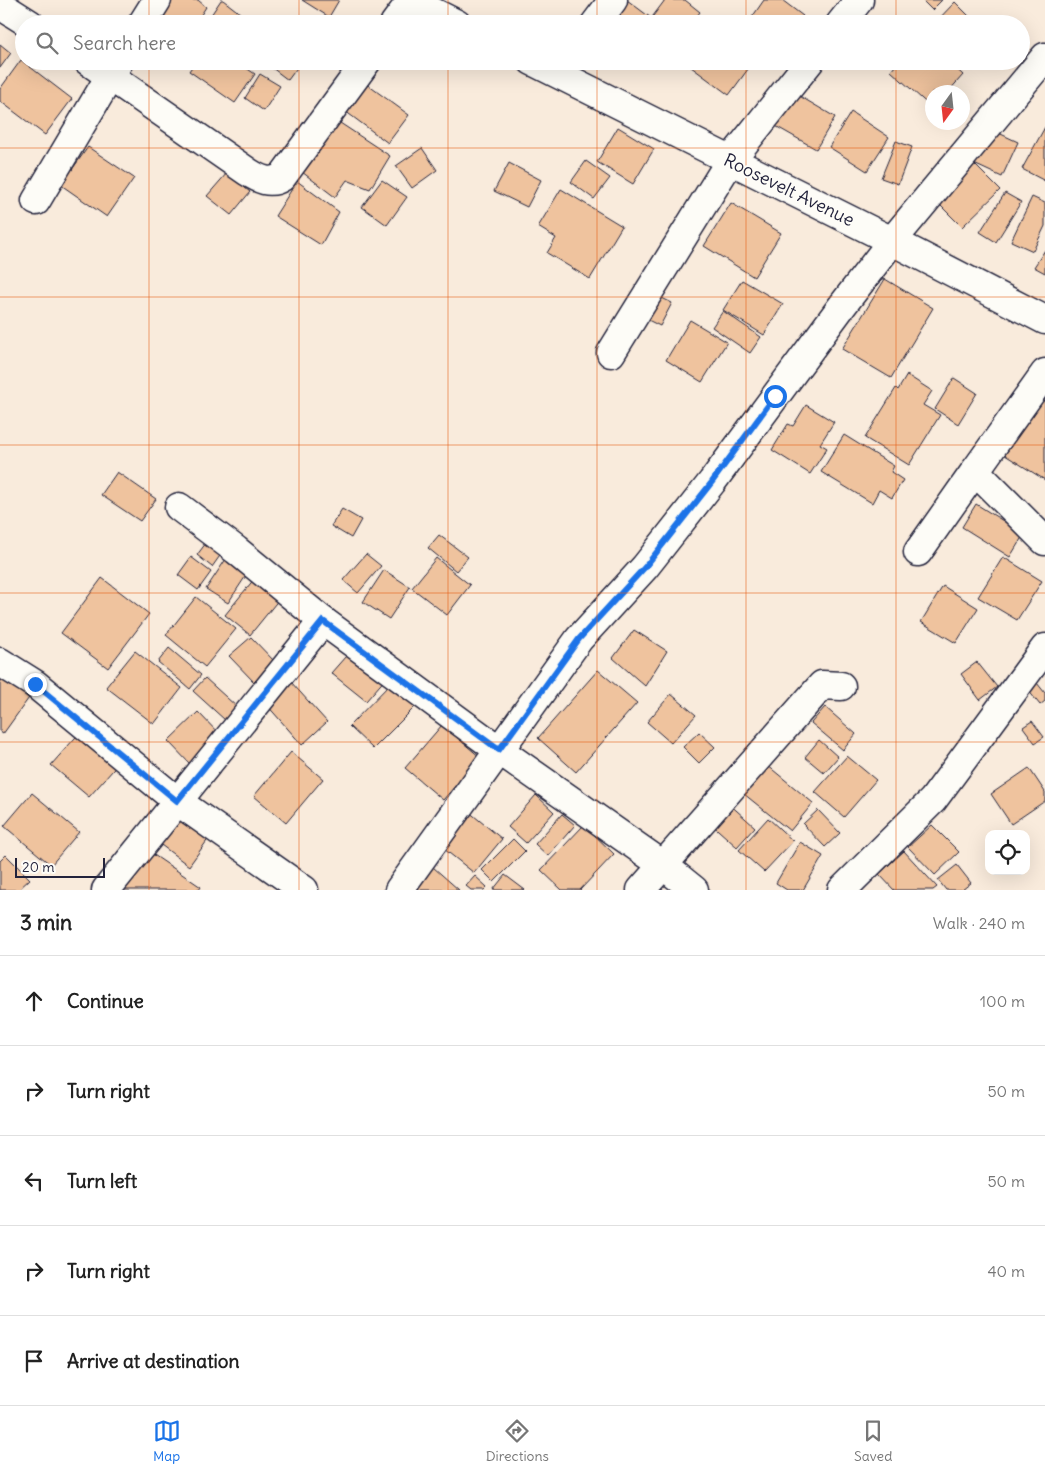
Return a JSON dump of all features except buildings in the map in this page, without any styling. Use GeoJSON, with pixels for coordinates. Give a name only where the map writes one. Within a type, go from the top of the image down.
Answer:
{"type":"FeatureCollection","features":[{"type":"Feature","properties":{"kind":"street"},"geometry":{"type":"LineString","coordinates":[[148,15],[157,0]]}},
{"type":"Feature","properties":{"kind":"street"},"geometry":{"type":"LineString","coordinates":[[400,15],[410,0],[439,15]]}},
{"type":"Feature","properties":{"kind":"street"},"geometry":{"type":"LineString","coordinates":[[602,15],[613,0]]}},
{"type":"Feature","properties":{"kind":"street"},"geometry":{"type":"LineString","coordinates":[[847,15],[859,0]]}},
{"type":"Feature","properties":{"kind":"street"},"geometry":{"type":"LineString","coordinates":[[0,5],[16,15]]}},
{"type":"Feature","properties":{"kind":"street"},"geometry":{"type":"LineString","coordinates":[[399,890],[579,639],[645,567],[712,482],[892,241],[1045,57]]}},
{"type":"Feature","properties":{"kind":"street"},"geometry":{"type":"LineString","coordinates":[[36,201],[104,70]]}},
{"type":"Feature","properties":{"kind":"street"},"geometry":{"type":"LineString","coordinates":[[111,70],[258,179],[272,181],[282,177],[360,70]]}},
{"type":"Feature","properties":{"kind":"street","name":"Roosevelt Avenue"},"geometry":{"type":"LineString","coordinates":[[566,70],[730,160],[1045,320]]}},
{"type":"Feature","properties":{"kind":"street"},"geometry":{"type":"LineString","coordinates":[[611,353],[730,160],[803,70]]}},
{"type":"Feature","properties":{"kind":"street"},"geometry":{"type":"LineString","coordinates":[[918,552],[1045,373]]}},
{"type":"Feature","properties":{"kind":"street"},"geometry":{"type":"LineString","coordinates":[[975,471],[1045,540]]}},
{"type":"Feature","properties":{"kind":"street"},"geometry":{"type":"LineString","coordinates":[[179,507],[236,550],[323,621],[499,750],[663,865],[694,890]]}},
{"type":"Feature","properties":{"kind":"street"},"geometry":{"type":"LineString","coordinates":[[106,890],[323,621]]}},
{"type":"Feature","properties":{"kind":"street"},"geometry":{"type":"LineString","coordinates":[[842,890],[933,800],[1045,648]]}},
{"type":"Feature","properties":{"kind":"street"},"geometry":{"type":"LineString","coordinates":[[0,662],[35,684],[177,801],[304,890]]}},
{"type":"Feature","properties":{"kind":"street"},"geometry":{"type":"LineString","coordinates":[[641,890],[822,685],[841,686]]}},
{"type":"Feature","properties":{"kind":"route"},"geometry":{"type":"LineString","coordinates":[[35,684],[177,801],[323,621],[499,750],[579,639],[645,567],[712,482],[775,396]]}}]}
